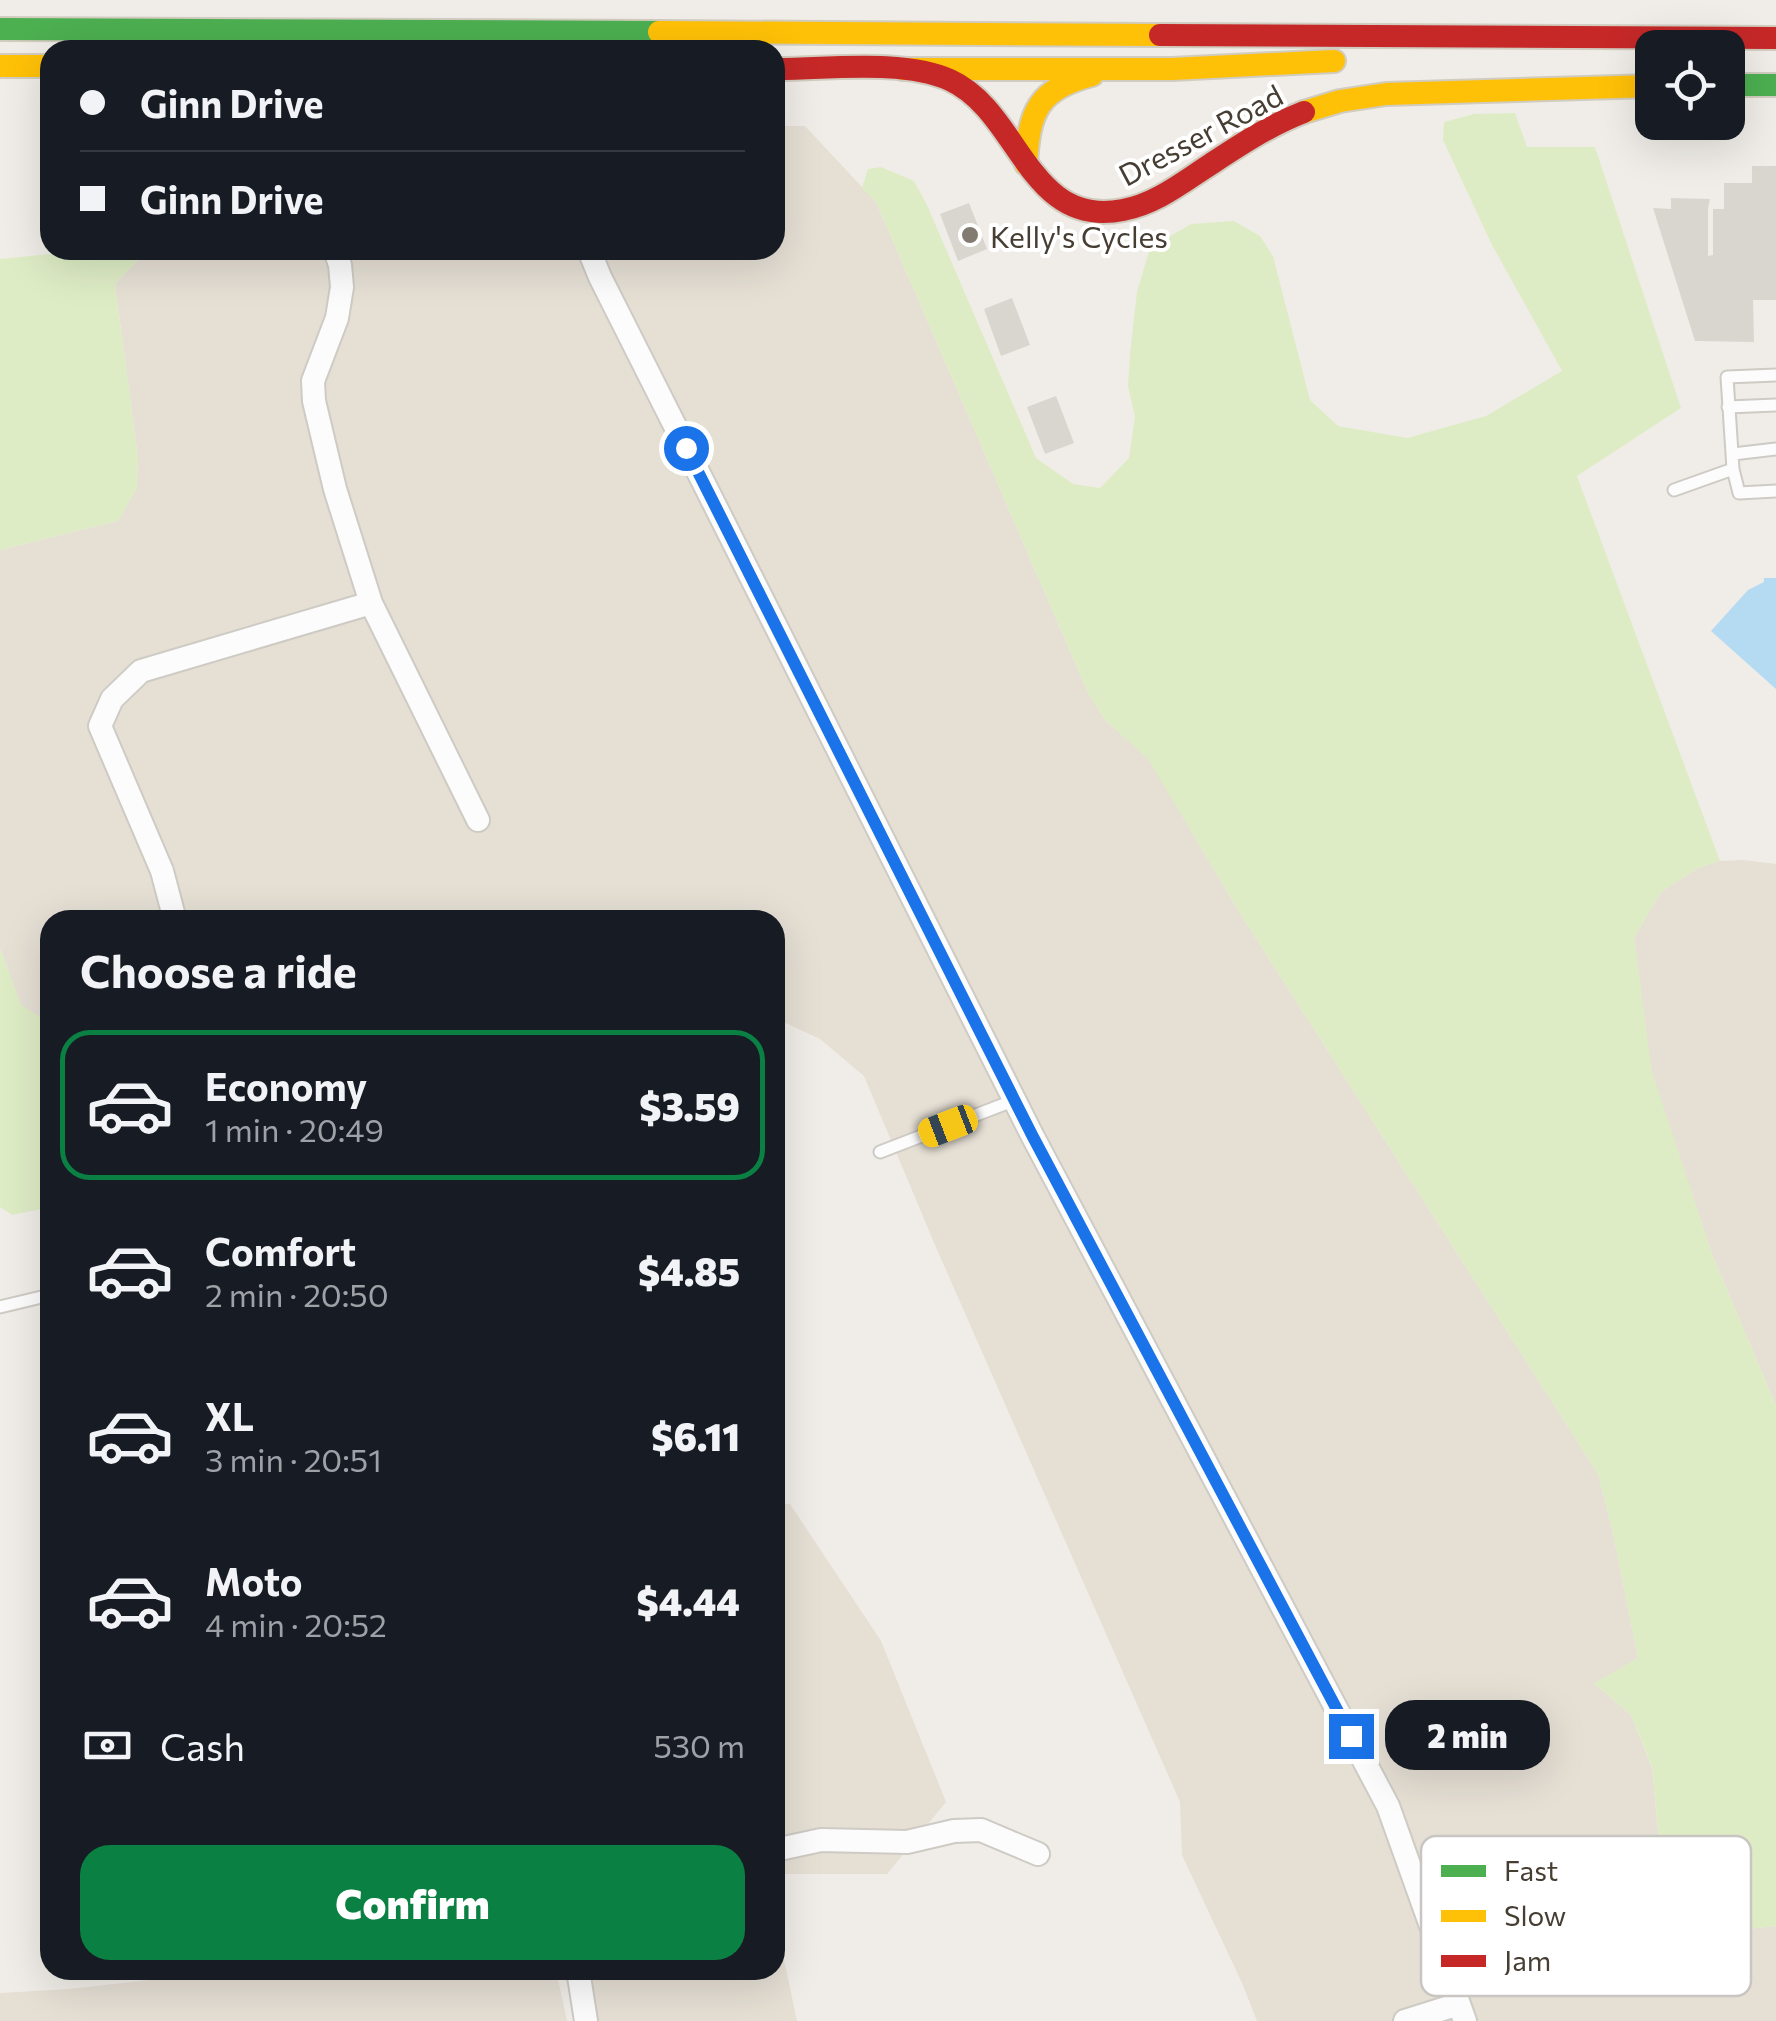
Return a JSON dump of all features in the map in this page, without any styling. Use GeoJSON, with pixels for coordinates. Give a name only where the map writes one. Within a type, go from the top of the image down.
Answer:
{"type":"FeatureCollection","features":[{"type":"Feature","properties":{"kind":"main road"},"geometry":{"type":"LineString","coordinates":[[0,29],[1776,38]]}},
{"type":"Feature","properties":{"kind":"main road"},"geometry":{"type":"LineString","coordinates":[[1745,50],[1776,47]]}},
{"type":"Feature","properties":{"kind":"main road"},"geometry":{"type":"LineString","coordinates":[[1485,59],[1635,55]]}},
{"type":"Feature","properties":{"kind":"main road"},"geometry":{"type":"LineString","coordinates":[[904,69],[1253,68],[1365,60]]}},
{"type":"Feature","properties":{"kind":"main road"},"geometry":{"type":"LineString","coordinates":[[0,66],[40,66]]}},
{"type":"Feature","properties":{"kind":"main road","name":"Dresser Road"},"geometry":{"type":"LineString","coordinates":[[785,69],[904,69],[950,79],[976,96],[1003,124],[1045,190],[1082,210],[1103,212],[1129,210],[1298,113],[1331,104],[1398,92],[1635,86]]}},
{"type":"Feature","properties":{"kind":"main road"},"geometry":{"type":"LineString","coordinates":[[1026,164],[1027,134],[1040,101],[1076,78],[1113,70]]}},
{"type":"Feature","properties":{"kind":"main road"},"geometry":{"type":"LineString","coordinates":[[1745,85],[1776,85]]}},
{"type":"Feature","properties":{"kind":"street"},"geometry":{"type":"LineString","coordinates":[[338,260],[342,288],[337,318],[313,381],[314,402],[335,490],[371,604],[478,820]]}},
{"type":"Feature","properties":{"kind":"street"},"geometry":{"type":"LineString","coordinates":[[593,260],[1014,1100],[1388,1806],[1421,1898]]}},
{"type":"Feature","properties":{"kind":"street"},"geometry":{"type":"LineString","coordinates":[[172,910],[162,871],[100,726],[112,699],[140,671],[371,604]]}},
{"type":"Feature","properties":{"kind":"street"},"geometry":{"type":"LineString","coordinates":[[785,1848],[821,1840],[906,1842],[954,1831],[982,1830],[1038,1854]]}},
{"type":"Feature","properties":{"kind":"street"},"geometry":{"type":"LineString","coordinates":[[580,1980],[586,2021]]}},
{"type":"Feature","properties":{"kind":"street"},"geometry":{"type":"LineString","coordinates":[[1405,2021],[1462,2012]]}},
{"type":"Feature","properties":{"kind":"lane"},"geometry":{"type":"LineString","coordinates":[[1776,374],[1727,377],[1734,468],[1740,494],[1776,491]]}},
{"type":"Feature","properties":{"kind":"lane"},"geometry":{"type":"LineString","coordinates":[[1728,407],[1776,404]]}},
{"type":"Feature","properties":{"kind":"lane"},"geometry":{"type":"LineString","coordinates":[[1733,454],[1776,449]]}},
{"type":"Feature","properties":{"kind":"lane"},"geometry":{"type":"LineString","coordinates":[[1674,490],[1734,468]]}},
{"type":"Feature","properties":{"kind":"lane"},"geometry":{"type":"LineString","coordinates":[[880,1152],[1014,1100]]}},
{"type":"Feature","properties":{"kind":"lane"},"geometry":{"type":"LineString","coordinates":[[0,1308],[40,1298]]}},
{"type":"Feature","properties":{"kind":"shaded area"},"geometry":{"type":"Polygon","coordinates":[[[785,126],[805,126],[876,202],[1088,693],[1105,720],[1148,758],[1241,915],[1598,1474],[1638,1658],[1595,1684],[1631,1715],[1652,1768],[1658,1836],[1421,1836],[1421,1996],[1751,1996],[1751,1929],[1776,1926],[1776,2021],[1257,2021],[1182,1855],[1180,1802],[864,1076],[820,1039],[785,1023],[785,910],[40,910],[40,1017],[21,1006],[0,948],[0,550],[118,521],[137,488],[138,458],[115,284],[138,260],[785,260],[785,126]]]}},
{"type":"Feature","properties":{"kind":"shaded area"},"geometry":{"type":"Polygon","coordinates":[[[1720,861],[1776,864],[1776,1406],[1712,1254],[1651,1072],[1634,938],[1661,892],[1698,868],[1720,861]]]}},
{"type":"Feature","properties":{"kind":"shaded area"},"geometry":{"type":"Polygon","coordinates":[[[785,1504],[790,1504],[881,1641],[946,1802],[887,1874],[785,1874],[785,1504]]]}},
{"type":"Feature","properties":{"kind":"shaded area"},"geometry":{"type":"Polygon","coordinates":[[[785,1964],[797,2021],[598,2021],[592,1980],[785,1980],[785,1964]]]}},
{"type":"Feature","properties":{"kind":"shaded area"},"geometry":{"type":"Polygon","coordinates":[[[149,1980],[558,1980],[567,2021],[0,2021],[0,1993],[149,1980]]]}},
{"type":"Feature","properties":{"kind":"green space"},"geometry":{"type":"Polygon","coordinates":[[[1515,113],[1527,147],[1595,147],[1681,408],[1577,476],[1720,861],[1698,868],[1661,892],[1634,938],[1652,1072],[1712,1254],[1776,1406],[1776,1926],[1751,1929],[1751,1836],[1659,1836],[1652,1767],[1631,1715],[1594,1683],[1638,1658],[1598,1474],[1241,915],[1148,759],[1105,720],[1088,693],[876,202],[862,188],[868,169],[881,167],[914,181],[1036,458],[1073,484],[1100,488],[1129,458],[1135,417],[1128,386],[1130,353],[1137,292],[1150,248],[1191,224],[1234,221],[1260,236],[1273,256],[1310,400],[1338,426],[1407,438],[1486,416],[1562,371],[1492,245],[1443,140],[1444,122],[1474,114],[1515,113]]]}},
{"type":"Feature","properties":{"kind":"green space"},"geometry":{"type":"Polygon","coordinates":[[[40,255],[40,260],[138,260],[115,284],[138,458],[137,488],[118,521],[0,550],[0,259],[40,255]]]}},
{"type":"Feature","properties":{"kind":"green space"},"geometry":{"type":"Polygon","coordinates":[[[0,948],[21,1005],[40,1017],[40,1209],[12,1215],[0,1207],[0,948]]]}},
{"type":"Feature","properties":{"kind":"water"},"geometry":{"type":"Polygon","coordinates":[[[1764,578],[1776,578],[1776,689],[1711,631],[1764,578]]]}},
{"type":"Feature","properties":{"kind":"building"},"geometry":{"type":"Polygon","coordinates":[[[1752,166],[1776,166],[1776,300],[1753,300],[1754,342],[1695,341],[1653,208],[1671,209],[1671,198],[1710,199],[1708,256],[1713,255],[1713,209],[1724,209],[1724,183],[1752,183],[1752,166]]]}},
{"type":"Feature","properties":{"kind":"building"},"geometry":{"type":"Polygon","coordinates":[[[969,203],[987,249],[958,261],[940,214],[969,203]]]}},
{"type":"Feature","properties":{"kind":"building"},"geometry":{"type":"Polygon","coordinates":[[[1012,298],[1030,345],[1001,356],[984,309],[1012,298]]]}},
{"type":"Feature","properties":{"kind":"building"},"geometry":{"type":"Polygon","coordinates":[[[1056,396],[1074,443],[1045,454],[1027,407],[1056,396]]]}},
{"type":"Feature","properties":{"kind":"traffic: fast"},"geometry":{"type":"LineString","coordinates":[[0,29],[659,32]]}},
{"type":"Feature","properties":{"kind":"traffic: fast"},"geometry":{"type":"LineString","coordinates":[[1745,85],[1776,85]]}},
{"type":"Feature","properties":{"kind":"traffic: slow"},"geometry":{"type":"LineString","coordinates":[[659,32],[1160,35]]}},
{"type":"Feature","properties":{"kind":"traffic: slow"},"geometry":{"type":"LineString","coordinates":[[903,69],[1172,69],[1334,61]]}},
{"type":"Feature","properties":{"kind":"traffic: slow"},"geometry":{"type":"LineString","coordinates":[[0,66],[40,66]]}},
{"type":"Feature","properties":{"kind":"traffic: slow"},"geometry":{"type":"LineString","coordinates":[[1026,164],[1030,130],[1040,105],[1059,87],[1092,75]]}},
{"type":"Feature","properties":{"kind":"traffic: slow"},"geometry":{"type":"LineString","coordinates":[[1304,112],[1340,101],[1386,94],[1635,87]]}},
{"type":"Feature","properties":{"kind":"traffic: jam"},"geometry":{"type":"LineString","coordinates":[[1160,35],[1776,38]]}},
{"type":"Feature","properties":{"kind":"traffic: jam"},"geometry":{"type":"LineString","coordinates":[[785,69],[888,67],[932,73],[950,80],[974,96],[993,116],[1045,186],[1066,202],[1091,211],[1123,210],[1147,203],[1256,136],[1304,112]]}},
{"type":"Feature","properties":{"kind":"place","name":"Kelly's Cycles"},"geometry":{"type":"Point","coordinates":[970,235]}},
{"type":"Feature","properties":{"kind":"route"},"geometry":{"type":"LineString","coordinates":[[686,448],[1032,1135],[1351,1736]]}}]}
